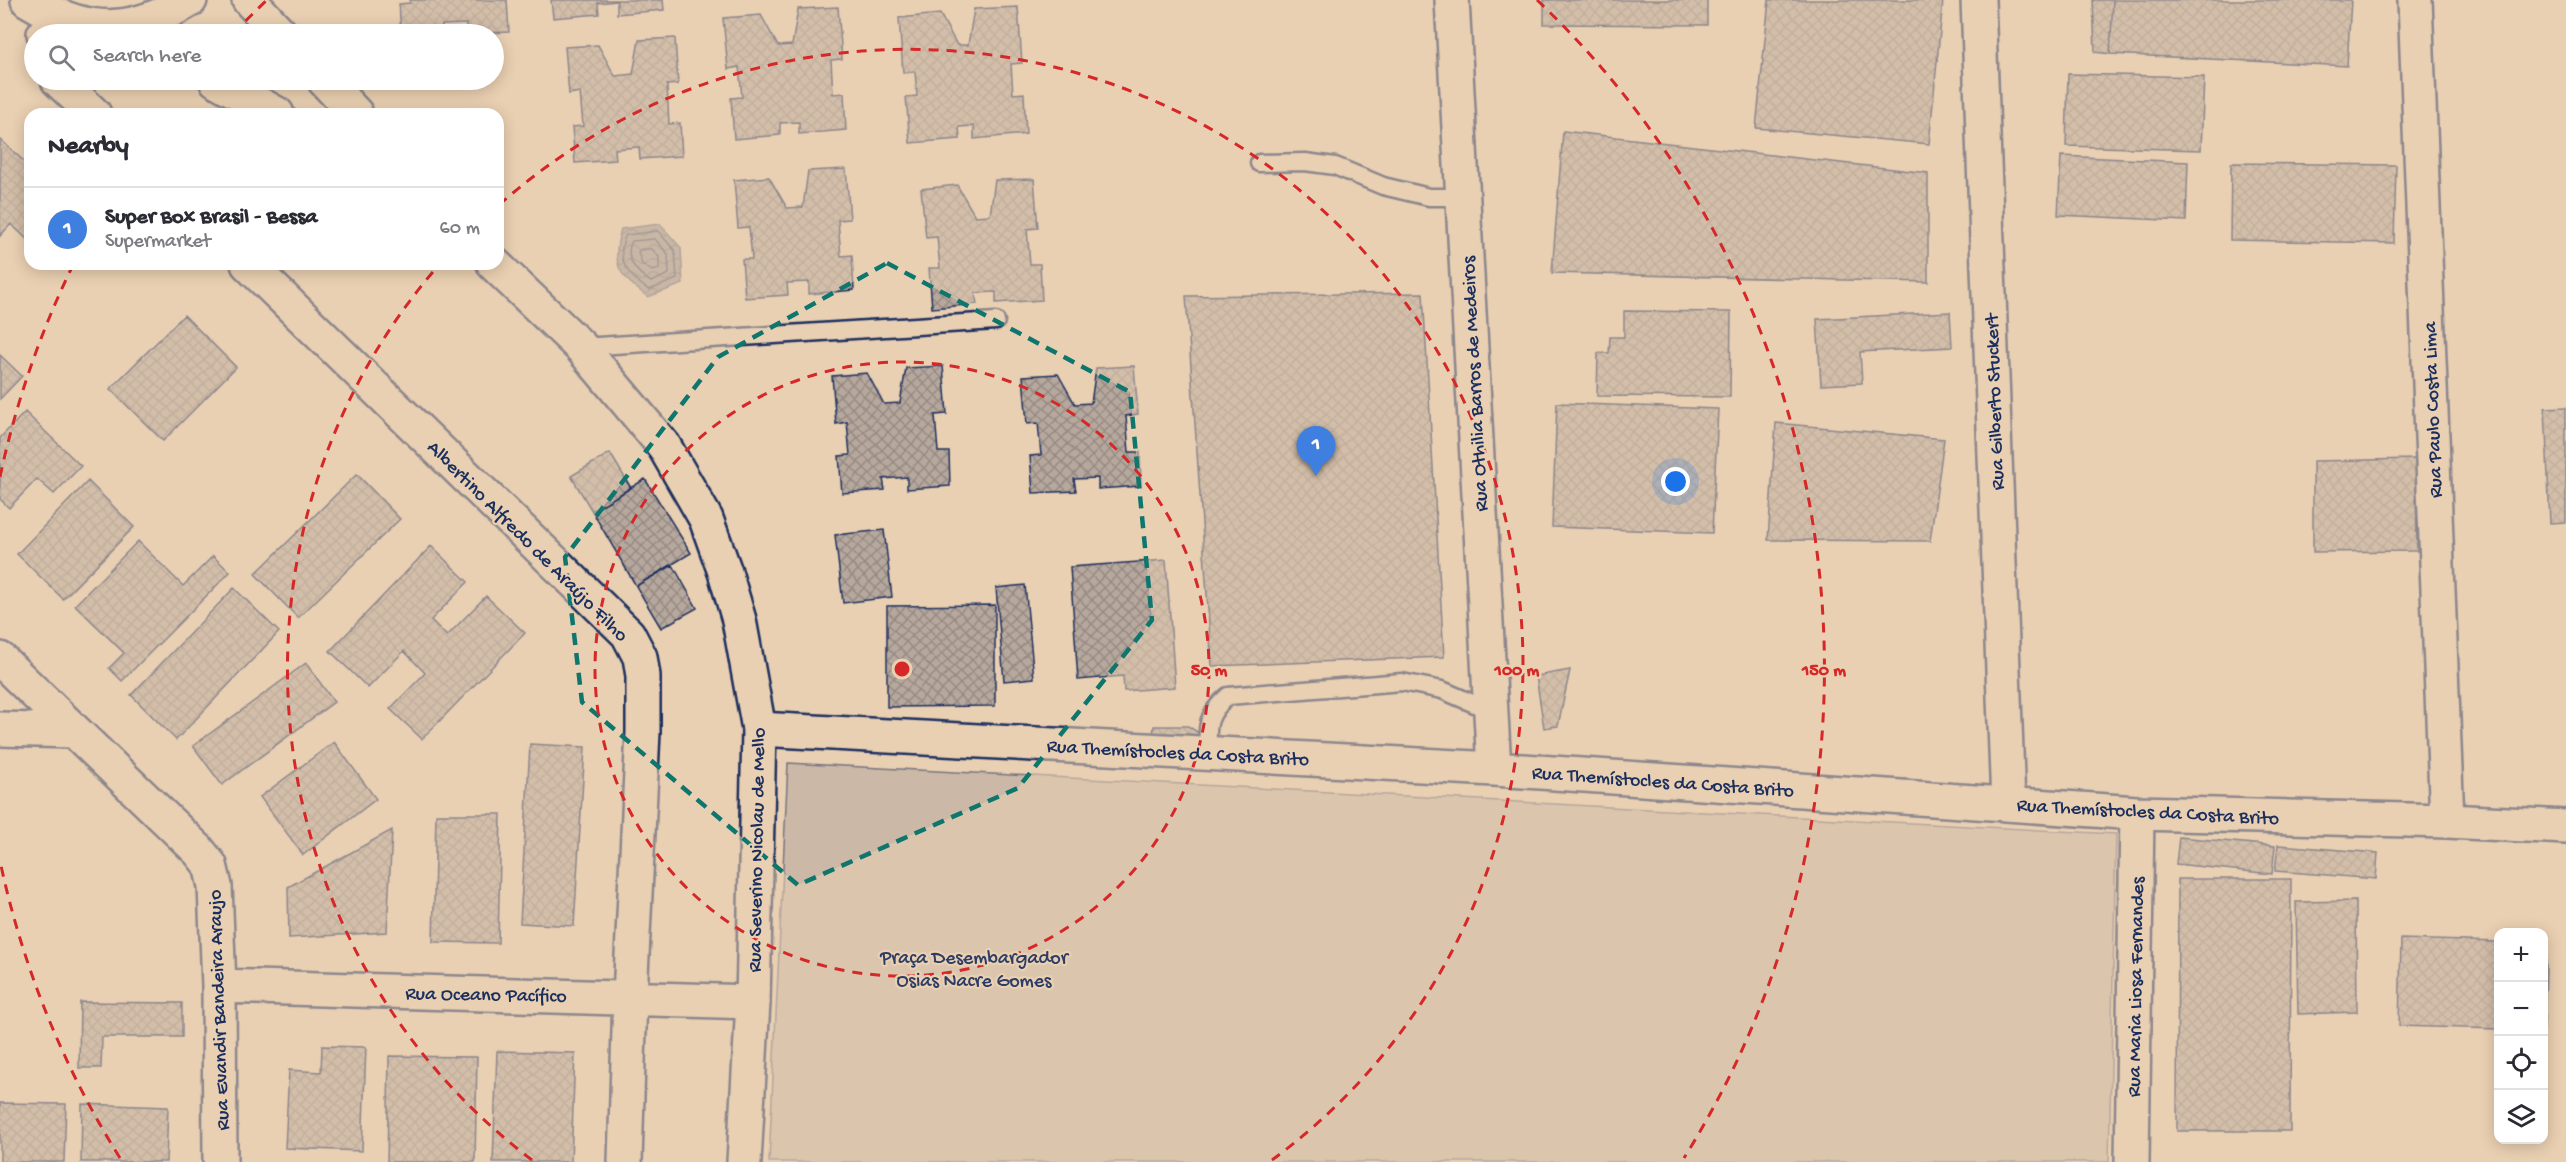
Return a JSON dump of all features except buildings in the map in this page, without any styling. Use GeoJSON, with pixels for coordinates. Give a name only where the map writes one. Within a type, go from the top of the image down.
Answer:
{"type":"FeatureCollection","features":[{"type":"Feature","properties":{"kind":"street"},"geometry":{"type":"LineString","coordinates":[[28,0],[48,24]]}},
{"type":"Feature","properties":{"kind":"street"},"geometry":{"type":"LineString","coordinates":[[146,24],[190,0]]}},
{"type":"Feature","properties":{"kind":"street"},"geometry":{"type":"LineString","coordinates":[[249,0],[272,24]]}},
{"type":"Feature","properties":{"kind":"street","name":"Rua Othilia Barros de Medeiros"},"geometry":{"type":"LineString","coordinates":[[1452,0],[1494,769]]}},
{"type":"Feature","properties":{"kind":"street","name":"Rua Gilberto Stuckert"},"geometry":{"type":"LineString","coordinates":[[1978,0],[2008,804]]}},
{"type":"Feature","properties":{"kind":"street","name":"Rua Paulo Costa Lima"},"geometry":{"type":"LineString","coordinates":[[2415,0],[2447,821]]}},
{"type":"Feature","properties":{"kind":"street"},"geometry":{"type":"LineString","coordinates":[[69,90],[88,108]]}},
{"type":"Feature","properties":{"kind":"street"},"geometry":{"type":"LineString","coordinates":[[234,90],[266,108]]}},
{"type":"Feature","properties":{"kind":"street"},"geometry":{"type":"LineString","coordinates":[[333,90],[350,108]]}},
{"type":"Feature","properties":{"kind":"street","name":"Albertino Alfredo de Araújo Filho"},"geometry":{"type":"LineString","coordinates":[[254,270],[628,634],[640,657],[643,676],[643,732],[630,996],[625,1162]]}},
{"type":"Feature","properties":{"kind":"street","name":"Rua Severino Nicolau de Mello"},"geometry":{"type":"LineString","coordinates":[[500,270],[581,347],[664,446],[706,519],[739,621],[759,729],[753,1002],[744,1162]]}},
{"type":"Feature","properties":{"kind":"street","name":"Rua Evandir Bandeira Araujo"},"geometry":{"type":"LineString","coordinates":[[0,659],[198,849],[210,865],[215,886],[219,986],[220,1162]]}},
{"type":"Feature","properties":{"kind":"street"},"geometry":{"type":"LineString","coordinates":[[0,729],[74,731]]}},
{"type":"Feature","properties":{"kind":"street","name":"Rua Themístocles da Costa Brito"},"geometry":{"type":"LineString","coordinates":[[759,729],[1494,769],[2137,813],[2447,821],[2566,827]]}},
{"type":"Feature","properties":{"kind":"street","name":"Rua Maria Liosa Fernandes"},"geometry":{"type":"LineString","coordinates":[[2132,1162],[2137,813]]}},
{"type":"Feature","properties":{"kind":"street","name":"Rua Oceano Pacífico"},"geometry":{"type":"LineString","coordinates":[[219,986],[630,996],[753,1002]]}},
{"type":"Feature","properties":{"kind":"lane"},"geometry":{"type":"LineString","coordinates":[[1259,163],[1305,162],[1335,166],[1383,186],[1429,197],[1463,197]]}},
{"type":"Feature","properties":{"kind":"lane"},"geometry":{"type":"LineString","coordinates":[[581,347],[996,321]]}},
{"type":"Feature","properties":{"kind":"lane"},"geometry":{"type":"LineString","coordinates":[[1208,753],[1208,725],[1214,708],[1228,696],[1402,682],[1442,690],[1491,711]]}},
{"type":"Feature","properties":{"kind":"highlighted area"},"geometry":{"type":"Polygon","coordinates":[[[887,263],[1130,392],[1152,620],[1018,788],[798,885],[582,702],[565,557],[718,357],[887,263]]]}},
{"type":"Feature","properties":{"kind":"green space","name":"Praça Desembargador Osias Nacre Gomes"},"geometry":{"type":"Polygon","coordinates":[[[788,763],[2116,834],[2109,1162],[769,1162],[788,763]]]}},
{"type":"Feature","properties":{"kind":"water"},"geometry":{"type":"Polygon","coordinates":[[[660,224],[681,248],[683,284],[648,297],[630,283],[620,269],[617,261],[618,242],[621,229],[660,224]]]}},
{"type":"Feature","properties":{"kind":"place","name":"Super Box Brasil - Bessa"},"geometry":{"type":"Point","coordinates":[1316,476]}}]}
